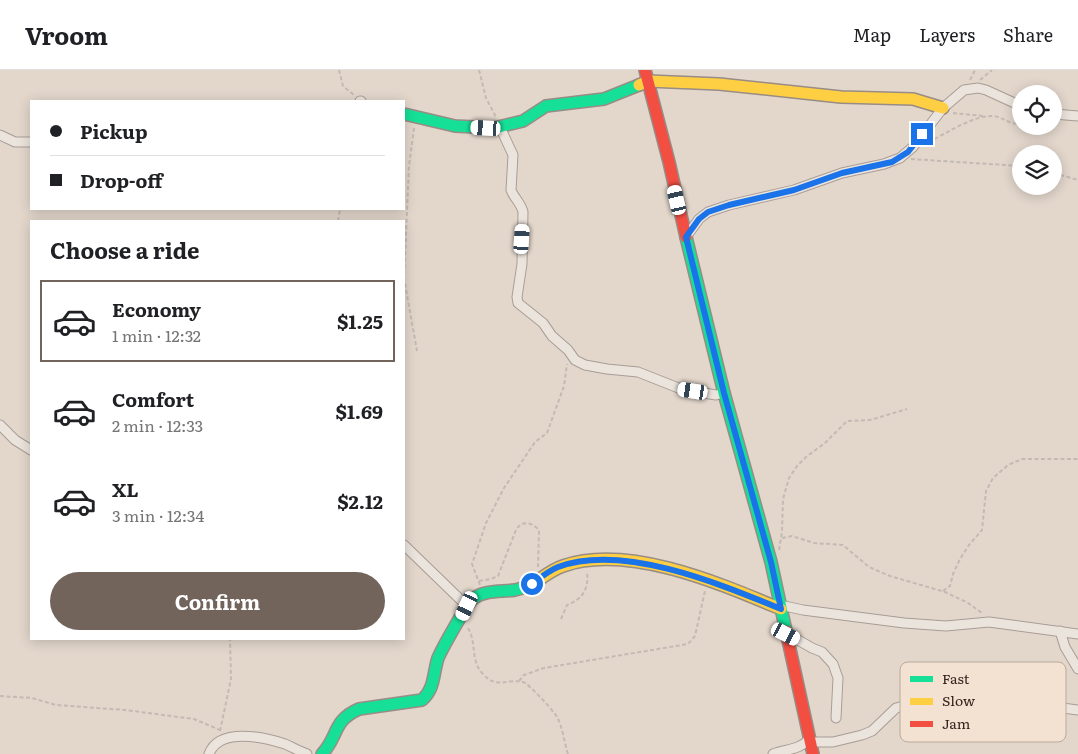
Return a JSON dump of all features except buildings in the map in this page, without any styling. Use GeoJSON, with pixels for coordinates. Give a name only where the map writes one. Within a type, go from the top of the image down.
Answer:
{"type":"FeatureCollection","features":[{"type":"Feature","properties":{"kind":"street"},"geometry":{"type":"LineString","coordinates":[[646,76],[724,393],[771,562],[813,754]]}},
{"type":"Feature","properties":{"kind":"street"},"geometry":{"type":"LineString","coordinates":[[405,114],[467,127],[500,127],[523,121],[546,106],[604,98],[646,76],[807,95],[913,99],[942,109]]}},
{"type":"Feature","properties":{"kind":"street"},"geometry":{"type":"LineString","coordinates":[[686,237],[699,219],[708,212],[729,205],[794,190],[842,173],[884,164],[900,158],[912,148],[942,109],[964,90],[978,88],[1012,102]]}},
{"type":"Feature","properties":{"kind":"street"},"geometry":{"type":"LineString","coordinates":[[1062,115],[1078,116]]}},
{"type":"Feature","properties":{"kind":"street"},"geometry":{"type":"LineString","coordinates":[[500,127],[513,155],[511,190],[522,206],[523,212],[522,264],[517,297],[518,303],[541,321],[575,360],[585,365],[638,372],[681,389],[716,394],[724,393]]}},
{"type":"Feature","properties":{"kind":"street"},"geometry":{"type":"LineString","coordinates":[[0,135],[15,142],[30,142]]}},
{"type":"Feature","properties":{"kind":"street"},"geometry":{"type":"LineString","coordinates":[[0,426],[15,440],[30,449]]}},
{"type":"Feature","properties":{"kind":"street"},"geometry":{"type":"LineString","coordinates":[[405,546],[467,606]]}},
{"type":"Feature","properties":{"kind":"street"},"geometry":{"type":"LineString","coordinates":[[322,754],[328,749],[339,722],[350,712],[422,700],[427,697],[432,689],[438,660],[471,600],[484,594],[520,589],[538,580],[549,571],[569,564],[593,561],[639,563],[707,581],[780,607],[918,624],[946,626],[989,622],[1078,634]]}},
{"type":"Feature","properties":{"kind":"street"},"geometry":{"type":"LineString","coordinates":[[1060,631],[1065,646],[1078,669]]}},
{"type":"Feature","properties":{"kind":"street"},"geometry":{"type":"LineString","coordinates":[[786,634],[822,652],[833,664],[838,678],[836,718]]}},
{"type":"Feature","properties":{"kind":"street"},"geometry":{"type":"LineString","coordinates":[[773,754],[793,749],[810,740],[833,742],[862,735],[872,731],[896,708],[900,707]]}},
{"type":"Feature","properties":{"kind":"street"},"geometry":{"type":"LineString","coordinates":[[209,754],[219,740],[230,737],[254,738],[284,744],[307,754]]}},
{"type":"Feature","properties":{"kind":"path"},"geometry":{"type":"LineString","coordinates":[[340,70],[343,86],[360,100]]}},
{"type":"Feature","properties":{"kind":"path"},"geometry":{"type":"LineString","coordinates":[[479,70],[486,98],[500,127]]}},
{"type":"Feature","properties":{"kind":"path"},"geometry":{"type":"LineString","coordinates":[[942,109],[1000,117],[1012,124]]}},
{"type":"Feature","properties":{"kind":"path"},"geometry":{"type":"LineString","coordinates":[[912,148],[928,143],[969,121],[985,116]]}},
{"type":"Feature","properties":{"kind":"path"},"geometry":{"type":"LineString","coordinates":[[405,256],[409,166],[416,118]]}},
{"type":"Feature","properties":{"kind":"path"},"geometry":{"type":"LineString","coordinates":[[900,158],[1012,165]]}},
{"type":"Feature","properties":{"kind":"path"},"geometry":{"type":"LineString","coordinates":[[1062,175],[1078,180]]}},
{"type":"Feature","properties":{"kind":"path"},"geometry":{"type":"LineString","coordinates":[[405,283],[418,351]]}},
{"type":"Feature","properties":{"kind":"path"},"geometry":{"type":"LineString","coordinates":[[484,594],[472,564],[486,523],[504,488],[535,442],[547,433],[564,386],[566,366],[570,354]]}},
{"type":"Feature","properties":{"kind":"path"},"geometry":{"type":"LineString","coordinates":[[771,562],[777,555],[782,538],[782,511],[785,490],[789,478],[806,456],[825,443],[847,421],[870,420],[907,409]]}},
{"type":"Feature","properties":{"kind":"path"},"geometry":{"type":"LineString","coordinates":[[943,591],[950,586],[960,559],[982,530],[986,492],[993,478],[1008,465],[1022,459],[1078,459]]}},
{"type":"Feature","properties":{"kind":"path"},"geometry":{"type":"LineString","coordinates":[[478,581],[498,576],[516,530],[519,525],[524,523],[531,524],[539,530],[538,580]]}},
{"type":"Feature","properties":{"kind":"path"},"geometry":{"type":"LineString","coordinates":[[782,538],[792,536],[814,543],[843,545],[869,567],[890,576],[943,591],[968,603],[998,623]]}},
{"type":"Feature","properties":{"kind":"path"},"geometry":{"type":"LineString","coordinates":[[561,619],[567,605],[583,595],[588,578],[588,568],[593,561]]}},
{"type":"Feature","properties":{"kind":"path"},"geometry":{"type":"LineString","coordinates":[[518,682],[524,675],[544,668],[688,644],[695,636],[707,581]]}},
{"type":"Feature","properties":{"kind":"path"},"geometry":{"type":"LineString","coordinates":[[461,618],[470,632],[474,658],[478,668],[496,683],[518,682],[528,684],[557,717],[568,754]]}},
{"type":"Feature","properties":{"kind":"path"},"geometry":{"type":"LineString","coordinates":[[219,740],[230,679],[230,640]]}},
{"type":"Feature","properties":{"kind":"path"},"geometry":{"type":"LineString","coordinates":[[0,696],[32,698],[56,705],[125,710],[194,719],[220,730]]}},
{"type":"Feature","properties":{"kind":"traffic: fast"},"geometry":{"type":"LineString","coordinates":[[405,114],[455,126],[494,128],[523,121],[546,106],[604,99],[639,85]]}},
{"type":"Feature","properties":{"kind":"traffic: fast"},"geometry":{"type":"LineString","coordinates":[[686,237],[724,393],[771,562],[786,631]]}},
{"type":"Feature","properties":{"kind":"traffic: fast"},"geometry":{"type":"LineString","coordinates":[[322,754],[340,724],[350,714],[359,709],[422,700],[426,696],[431,686],[440,653],[474,598],[488,592],[518,589],[540,579]]}},
{"type":"Feature","properties":{"kind":"traffic: slow"},"geometry":{"type":"LineString","coordinates":[[639,85],[648,81],[719,84],[841,97],[913,99],[943,108]]}},
{"type":"Feature","properties":{"kind":"traffic: slow"},"geometry":{"type":"LineString","coordinates":[[540,579],[560,567],[589,560],[645,563],[703,578],[781,609]]}},
{"type":"Feature","properties":{"kind":"traffic: jam"},"geometry":{"type":"LineString","coordinates":[[645,70],[686,237]]}},
{"type":"Feature","properties":{"kind":"traffic: jam"},"geometry":{"type":"LineString","coordinates":[[786,631],[813,754]]}},
{"type":"Feature","properties":{"kind":"route"},"geometry":{"type":"LineString","coordinates":[[532,584],[549,571],[569,564],[593,561],[639,563],[726,587],[781,609],[771,562],[724,393],[686,237],[699,219],[708,212],[729,205],[794,190],[842,173],[892,162],[908,152],[922,134]]}}]}
